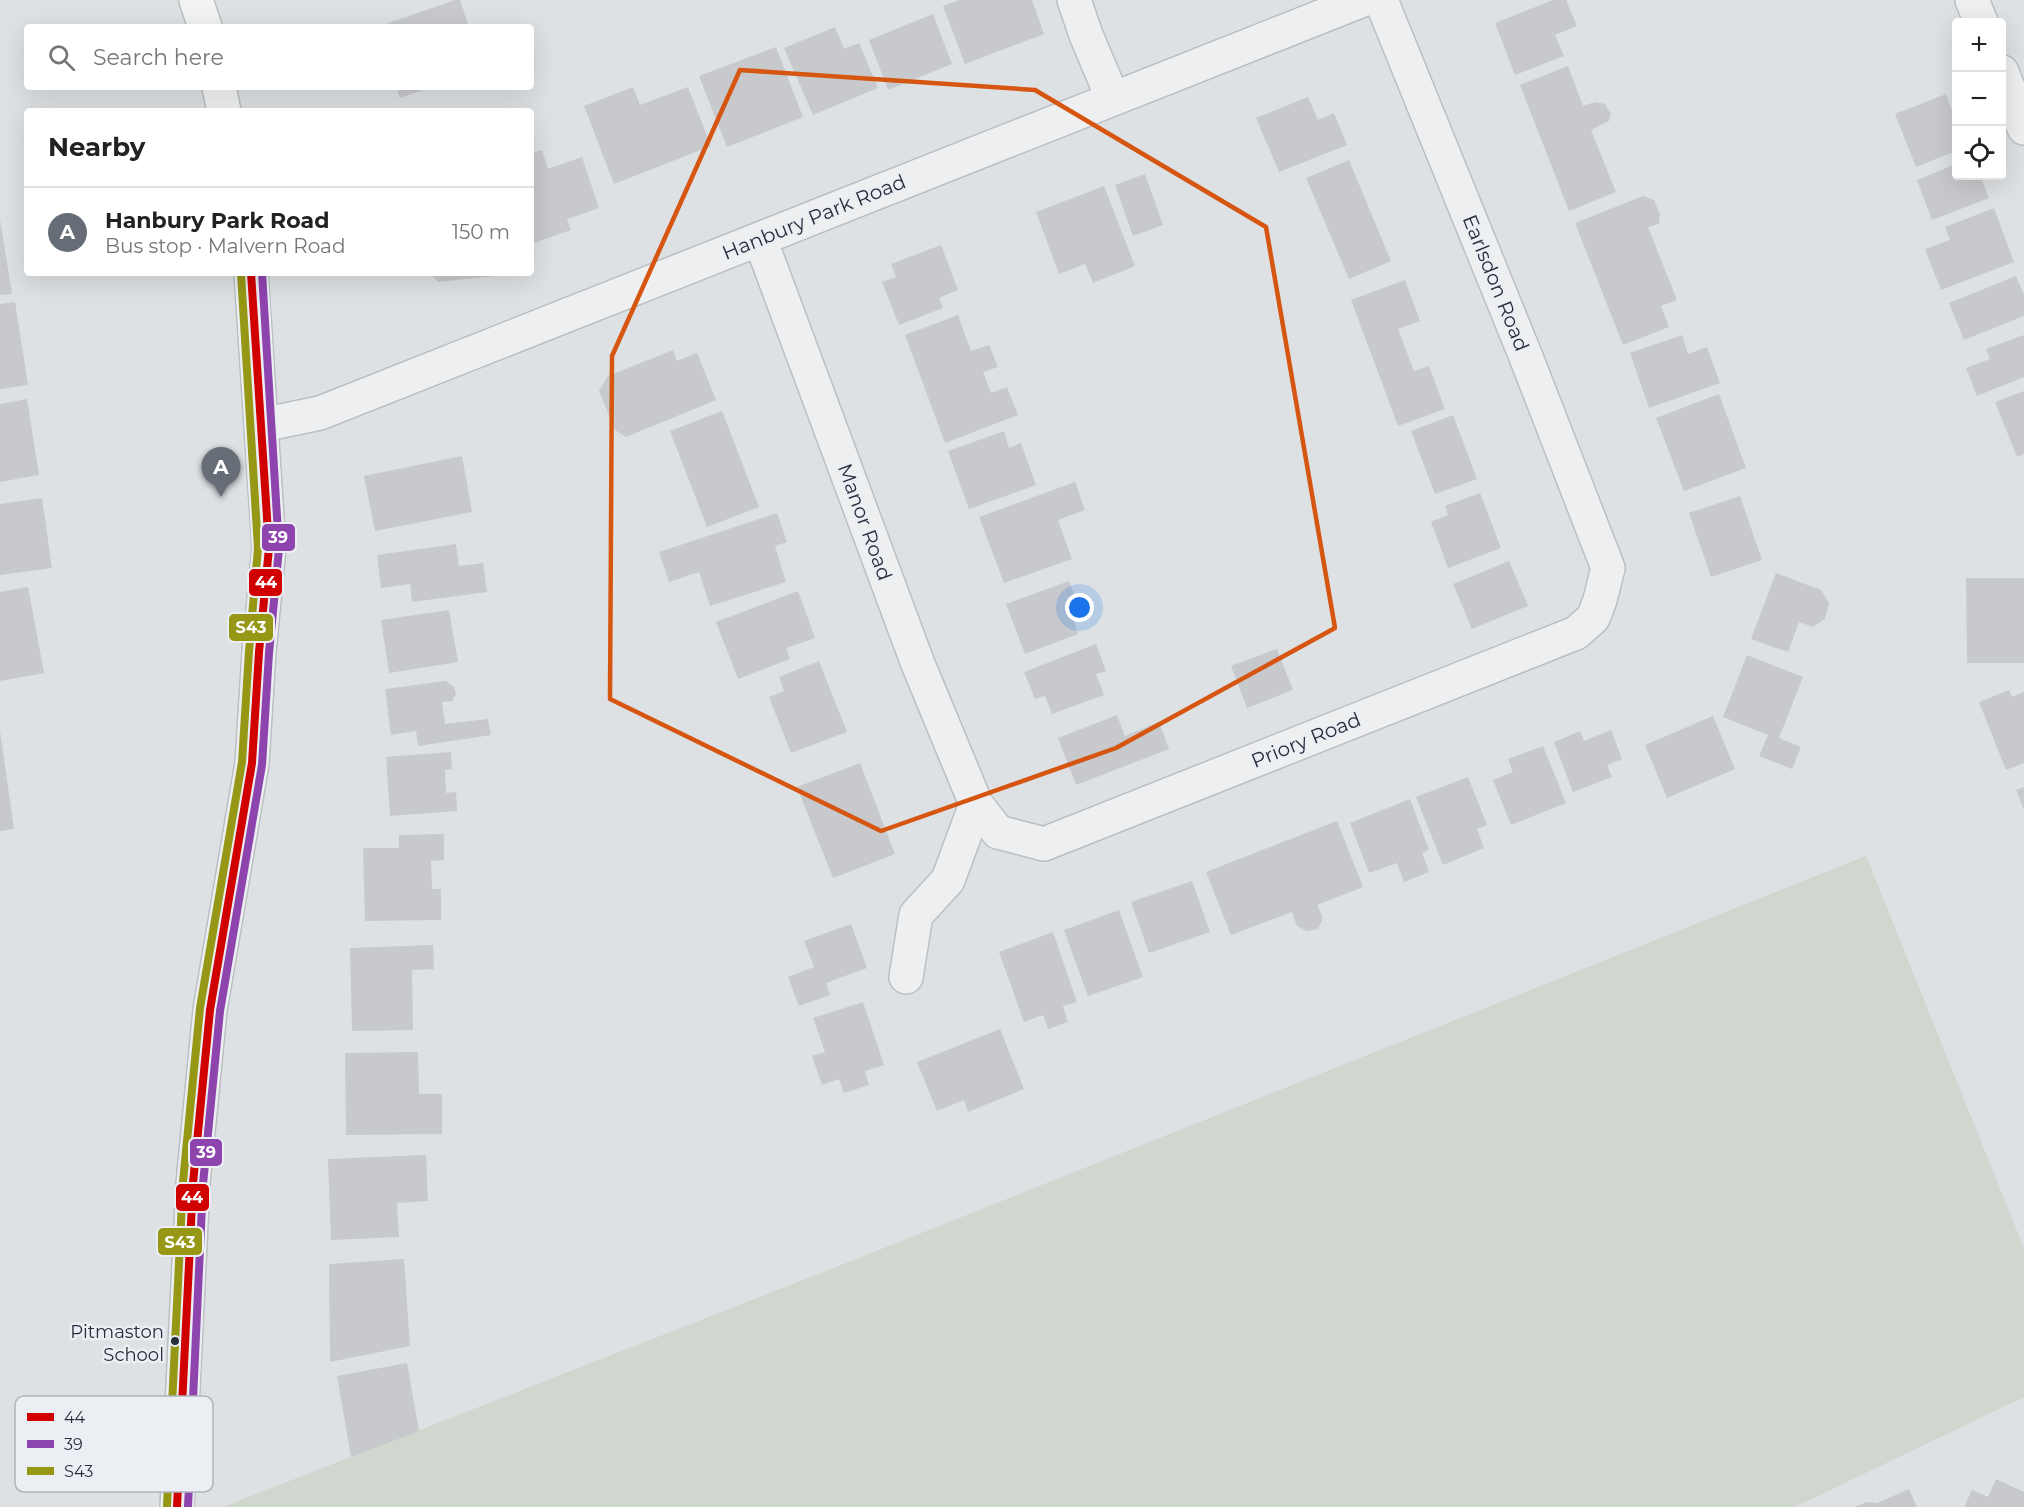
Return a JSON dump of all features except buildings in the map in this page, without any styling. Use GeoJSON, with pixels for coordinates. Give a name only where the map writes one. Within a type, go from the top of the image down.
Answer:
{"type":"FeatureCollection","features":[{"type":"Feature","properties":{"kind":"main road"},"geometry":{"type":"LineString","coordinates":[[196,0],[204,24]]}},
{"type":"Feature","properties":{"kind":"main road"},"geometry":{"type":"LineString","coordinates":[[220,90],[223,108]]}},
{"type":"Feature","properties":{"kind":"main road"},"geometry":{"type":"LineString","coordinates":[[182,1396],[193,1183],[210,1010],[252,763],[269,548],[251,276]]}},
{"type":"Feature","properties":{"kind":"main road"},"geometry":{"type":"LineString","coordinates":[[177,1507],[178,1492]]}},
{"type":"Feature","properties":{"kind":"street"},"geometry":{"type":"LineString","coordinates":[[1074,0],[1113,99]]}},
{"type":"Feature","properties":{"kind":"street","name":"Hanbury Park Road"},"geometry":{"type":"LineString","coordinates":[[262,425],[320,413],[1363,0]]}},
{"type":"Feature","properties":{"kind":"street","name":"Earlsdon Road"},"geometry":{"type":"LineString","coordinates":[[1381,0],[1526,357],[1608,568]]}},
{"type":"Feature","properties":{"kind":"street"},"geometry":{"type":"LineString","coordinates":[[1972,0],[1979,18]]}},
{"type":"Feature","properties":{"kind":"street"},"geometry":{"type":"LineString","coordinates":[[2006,84],[2024,128]]}},
{"type":"Feature","properties":{"kind":"street","name":"Manor Road"},"geometry":{"type":"LineString","coordinates":[[760,239],[918,664],[976,804]]}},
{"type":"Feature","properties":{"kind":"street","name":"Priory Road"},"geometry":{"type":"LineString","coordinates":[[976,804],[998,831],[1044,844],[1576,633],[1593,618],[1608,568]]}},
{"type":"Feature","properties":{"kind":"street"},"geometry":{"type":"LineString","coordinates":[[906,977],[916,915],[948,880],[976,804]]}},
{"type":"Feature","properties":{"kind":"highlighted area"},"geometry":{"type":"Polygon","coordinates":[[[740,70],[1035,90],[1266,227],[1335,628],[1116,748],[881,831],[610,699],[612,356],[740,70]]]}},
{"type":"Feature","properties":{"kind":"shaded area"},"geometry":{"type":"Polygon","coordinates":[[[1866,856],[2024,1248],[2024,1397],[1795,1507],[223,1507],[821,1273],[1866,856]]]}},
{"type":"Feature","properties":{"kind":"transit line","name":"S43"},"geometry":{"type":"LineString","coordinates":[[172,1396],[183,1182],[200,1008],[242,762],[258,548],[241,276]]}},
{"type":"Feature","properties":{"kind":"transit line","name":"44"},"geometry":{"type":"LineString","coordinates":[[182,1396],[193,1183],[210,1010],[252,763],[269,548],[251,276]]}},
{"type":"Feature","properties":{"kind":"transit line","name":"39"},"geometry":{"type":"LineString","coordinates":[[193,1396],[203,1184],[220,1011],[262,765],[269,653],[279,549],[262,276]]}},
{"type":"Feature","properties":{"kind":"transit line","name":"S43"},"geometry":{"type":"LineString","coordinates":[[167,1506],[168,1492]]}},
{"type":"Feature","properties":{"kind":"transit line","name":"44"},"geometry":{"type":"LineString","coordinates":[[177,1507],[178,1492]]}},
{"type":"Feature","properties":{"kind":"transit line","name":"39"},"geometry":{"type":"LineString","coordinates":[[188,1507],[189,1492]]}},
{"type":"Feature","properties":{"kind":"place","name":"Hanbury Park Road"},"geometry":{"type":"Point","coordinates":[221,497]}},
{"type":"Feature","properties":{"kind":"place","name":"Pitmaston School"},"geometry":{"type":"Point","coordinates":[175,1341]}}]}
